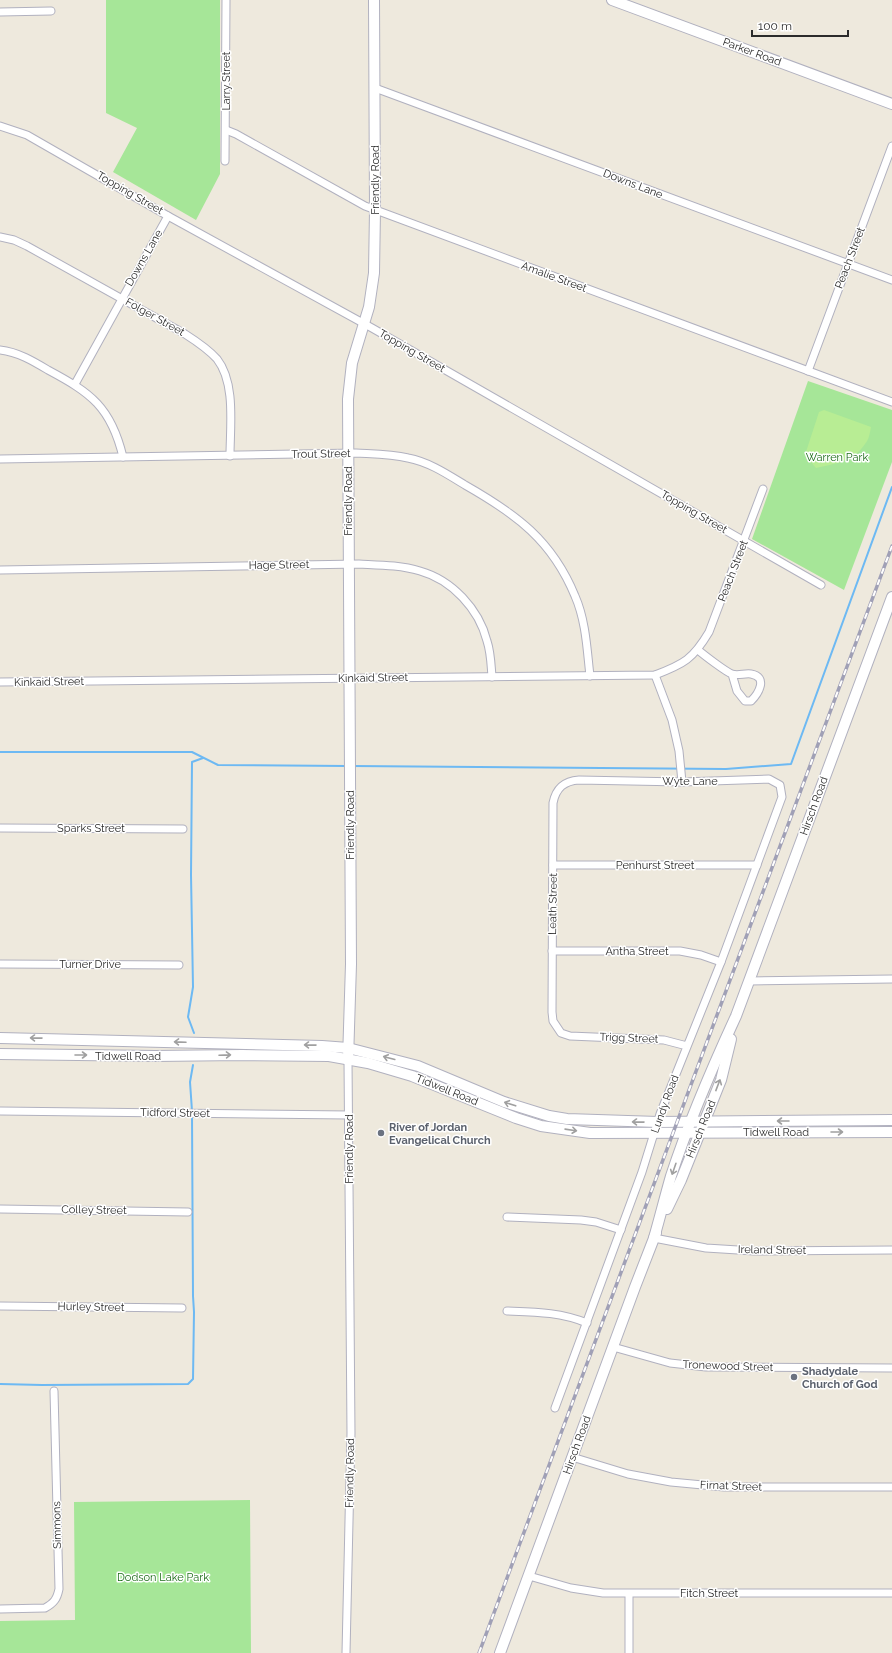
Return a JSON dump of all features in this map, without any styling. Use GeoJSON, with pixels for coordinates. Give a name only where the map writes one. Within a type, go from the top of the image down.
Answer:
{"type":"FeatureCollection","features":[{"type":"Feature","properties":{"kind":"main road","name":"Friendly Road"},"geometry":{"type":"LineString","coordinates":[[348,1060],[351,964],[348,399],[350,377],[370,307],[372,288],[375,210],[374,0]]}},
{"type":"Feature","properties":{"kind":"main road","name":"Parker Road"},"geometry":{"type":"LineString","coordinates":[[612,0],[892,104]]}},
{"type":"Feature","properties":{"kind":"main road","name":"Hirsch Road"},"geometry":{"type":"LineString","coordinates":[[654,1238],[671,1178],[691,1121],[736,1016],[892,597]]}},
{"type":"Feature","properties":{"kind":"main road","name":"Hirsch Road"},"geometry":{"type":"LineString","coordinates":[[500,1653],[654,1238],[681,1180],[721,1080],[736,1016]]}},
{"type":"Feature","properties":{"kind":"main road","name":"Tidwell Road"},"geometry":{"type":"LineString","coordinates":[[0,1038],[322,1046],[348,1048],[418,1066],[452,1086],[516,1118],[545,1127],[590,1133],[892,1132]]}},
{"type":"Feature","properties":{"kind":"main road"},"geometry":{"type":"LineString","coordinates":[[57,1039],[57,1055]]}},
{"type":"Feature","properties":{"kind":"main road"},"geometry":{"type":"LineString","coordinates":[[242,1044],[242,1055]]}},
{"type":"Feature","properties":{"kind":"main road","name":"Tidwell Road"},"geometry":{"type":"LineString","coordinates":[[0,1054],[312,1055],[368,1063],[452,1086],[548,1116],[605,1122],[892,1120]]}},
{"type":"Feature","properties":{"kind":"main road"},"geometry":{"type":"LineString","coordinates":[[545,1127],[548,1116]]}},
{"type":"Feature","properties":{"kind":"main road"},"geometry":{"type":"LineString","coordinates":[[815,1121],[815,1132]]}},
{"type":"Feature","properties":{"kind":"street","name":"Larry Street"},"geometry":{"type":"LineString","coordinates":[[226,0],[226,161]]}},
{"type":"Feature","properties":{"kind":"street"},"geometry":{"type":"LineString","coordinates":[[0,12],[51,11]]}},
{"type":"Feature","properties":{"kind":"street","name":"Downs Lane"},"geometry":{"type":"LineString","coordinates":[[375,88],[892,280]]}},
{"type":"Feature","properties":{"kind":"street","name":"Topping Street"},"geometry":{"type":"LineString","coordinates":[[0,126],[28,135],[168,216],[364,324],[821,585]]}},
{"type":"Feature","properties":{"kind":"street","name":"Amalie Street"},"geometry":{"type":"LineString","coordinates":[[226,130],[236,134],[365,206],[892,402]]}},
{"type":"Feature","properties":{"kind":"street","name":"Peach Street"},"geometry":{"type":"LineString","coordinates":[[808,371],[892,146]]}},
{"type":"Feature","properties":{"kind":"street","name":"Downs Lane"},"geometry":{"type":"LineString","coordinates":[[74,384],[168,216]]}},
{"type":"Feature","properties":{"kind":"street","name":"Folger Street"},"geometry":{"type":"LineString","coordinates":[[0,237],[14,240],[27,246],[121,298],[185,334],[217,359],[226,375],[230,393],[230,456]]}},
{"type":"Feature","properties":{"kind":"street"},"geometry":{"type":"LineString","coordinates":[[0,350],[13,352],[23,356],[74,384],[96,401],[110,420],[119,441],[123,457]]}},
{"type":"Feature","properties":{"kind":"street","name":"Trout Street"},"geometry":{"type":"LineString","coordinates":[[0,458],[230,456],[348,453],[408,458],[436,468],[500,505],[531,530],[563,569],[576,598],[584,629],[590,676]]}},
{"type":"Feature","properties":{"kind":"street","name":"Peach Street"},"geometry":{"type":"LineString","coordinates":[[698,650],[714,619],[745,541],[763,489]]}},
{"type":"Feature","properties":{"kind":"street","name":"Hage Street"},"geometry":{"type":"LineString","coordinates":[[0,570],[349,564],[409,568],[433,576],[447,584],[469,604],[484,628],[491,656],[492,677]]}},
{"type":"Feature","properties":{"kind":"street"},"geometry":{"type":"LineString","coordinates":[[698,650],[732,674],[740,695],[745,701],[751,701],[760,690],[759,680],[756,676],[751,674],[732,674]]}},
{"type":"Feature","properties":{"kind":"street","name":"Kinkaid Street"},"geometry":{"type":"LineString","coordinates":[[0,682],[655,675],[681,664],[698,650]]}},
{"type":"Feature","properties":{"kind":"street"},"geometry":{"type":"LineString","coordinates":[[655,675],[672,720],[680,759],[682,778]]}},
{"type":"Feature","properties":{"kind":"street","name":"Wyte Lane"},"geometry":{"type":"LineString","coordinates":[[580,780],[682,778],[769,779],[780,785],[782,797],[780,802]]}},
{"type":"Feature","properties":{"kind":"street","name":"Leath Street"},"geometry":{"type":"LineString","coordinates":[[570,1036],[561,1033],[553,1021],[553,803],[559,788],[568,782],[580,780]]}},
{"type":"Feature","properties":{"kind":"street","name":"Lundy Road"},"geometry":{"type":"LineString","coordinates":[[555,1408],[621,1230],[658,1122],[721,962],[780,802]]}},
{"type":"Feature","properties":{"kind":"street","name":"Sparks Street"},"geometry":{"type":"LineString","coordinates":[[0,828],[183,829]]}},
{"type":"Feature","properties":{"kind":"street","name":"Penhurst Street"},"geometry":{"type":"LineString","coordinates":[[553,865],[757,865]]}},
{"type":"Feature","properties":{"kind":"street","name":"Antha Street"},"geometry":{"type":"LineString","coordinates":[[552,951],[680,951],[701,955],[721,962]]}},
{"type":"Feature","properties":{"kind":"street","name":"Turner Drive"},"geometry":{"type":"LineString","coordinates":[[0,964],[179,965]]}},
{"type":"Feature","properties":{"kind":"street"},"geometry":{"type":"LineString","coordinates":[[749,981],[892,979]]}},
{"type":"Feature","properties":{"kind":"street","name":"Trigg Street"},"geometry":{"type":"LineString","coordinates":[[570,1036],[664,1040],[687,1046]]}},
{"type":"Feature","properties":{"kind":"street","name":"Friendly Road"},"geometry":{"type":"LineString","coordinates":[[346,1653],[351,1441],[348,1060]]}},
{"type":"Feature","properties":{"kind":"street","name":"Tidford Street"},"geometry":{"type":"LineString","coordinates":[[0,1111],[349,1115]]}},
{"type":"Feature","properties":{"kind":"street","name":"Colley Street"},"geometry":{"type":"LineString","coordinates":[[0,1209],[188,1212]]}},
{"type":"Feature","properties":{"kind":"street"},"geometry":{"type":"LineString","coordinates":[[507,1217],[581,1220],[596,1222],[621,1230]]}},
{"type":"Feature","properties":{"kind":"street","name":"Ireland Street"},"geometry":{"type":"LineString","coordinates":[[654,1238],[706,1248],[754,1251],[892,1250]]}},
{"type":"Feature","properties":{"kind":"street","name":"Hurley Street"},"geometry":{"type":"LineString","coordinates":[[0,1306],[182,1308]]}},
{"type":"Feature","properties":{"kind":"street"},"geometry":{"type":"LineString","coordinates":[[507,1311],[548,1312],[565,1315],[587,1323]]}},
{"type":"Feature","properties":{"kind":"street","name":"Tronewood Street"},"geometry":{"type":"LineString","coordinates":[[613,1347],[670,1363],[706,1367],[892,1368]]}},
{"type":"Feature","properties":{"kind":"street","name":"Simmons"},"geometry":{"type":"LineString","coordinates":[[0,1609],[45,1608],[52,1604],[57,1598],[59,1589],[54,1392]]}},
{"type":"Feature","properties":{"kind":"street","name":"Firnat Street"},"geometry":{"type":"LineString","coordinates":[[572,1457],[628,1474],[670,1482],[724,1487],[892,1487]]}},
{"type":"Feature","properties":{"kind":"street","name":"Fitch Street"},"geometry":{"type":"LineString","coordinates":[[528,1576],[570,1588],[603,1593],[892,1593]]}},
{"type":"Feature","properties":{"kind":"street"},"geometry":{"type":"LineString","coordinates":[[629,1594],[629,1653]]}},
{"type":"Feature","properties":{"kind":"green space"},"geometry":{"type":"Polygon","coordinates":[[[106,0],[220,0],[220,174],[196,220],[113,172],[137,128],[106,113],[106,0]]]}},
{"type":"Feature","properties":{"kind":"green space","name":"Warren Park"},"geometry":{"type":"Polygon","coordinates":[[[808,381],[892,410],[892,462],[844,590],[752,539],[808,381]]]}},
{"type":"Feature","properties":{"kind":"green space"},"geometry":{"type":"Polygon","coordinates":[[[824,410],[871,427],[866,442],[855,454],[843,461],[816,468],[805,455],[819,412],[824,410]]]}},
{"type":"Feature","properties":{"kind":"green space","name":"Dodson Lake Park"},"geometry":{"type":"Polygon","coordinates":[[[250,1500],[251,1653],[0,1653],[0,1621],[75,1620],[74,1502],[250,1500]]]}},
{"type":"Feature","properties":{"kind":"waterway"},"geometry":{"type":"LineString","coordinates":[[352,766],[726,769],[791,764],[892,487]]}},
{"type":"Feature","properties":{"kind":"waterway"},"geometry":{"type":"LineString","coordinates":[[0,752],[192,752],[218,765],[346,766]]}},
{"type":"Feature","properties":{"kind":"waterway"},"geometry":{"type":"LineString","coordinates":[[194,1033],[188,1017],[193,987],[191,875],[192,762],[203,758]]}},
{"type":"Feature","properties":{"kind":"waterway"},"geometry":{"type":"LineString","coordinates":[[192,1111],[190,1082],[193,1065]]}},
{"type":"Feature","properties":{"kind":"waterway"},"geometry":{"type":"LineString","coordinates":[[0,1384],[188,1384],[193,1379],[194,1312],[192,1115]]}},
{"type":"Feature","properties":{"kind":"railway"},"geometry":{"type":"LineString","coordinates":[[479,1653],[892,546]]}},
{"type":"Feature","properties":{"kind":"place","name":"River of Jordan Evangelical Church"},"geometry":{"type":"Point","coordinates":[381,1133]}},
{"type":"Feature","properties":{"kind":"place","name":"Shadydale Church of God"},"geometry":{"type":"Point","coordinates":[794,1377]}}]}
